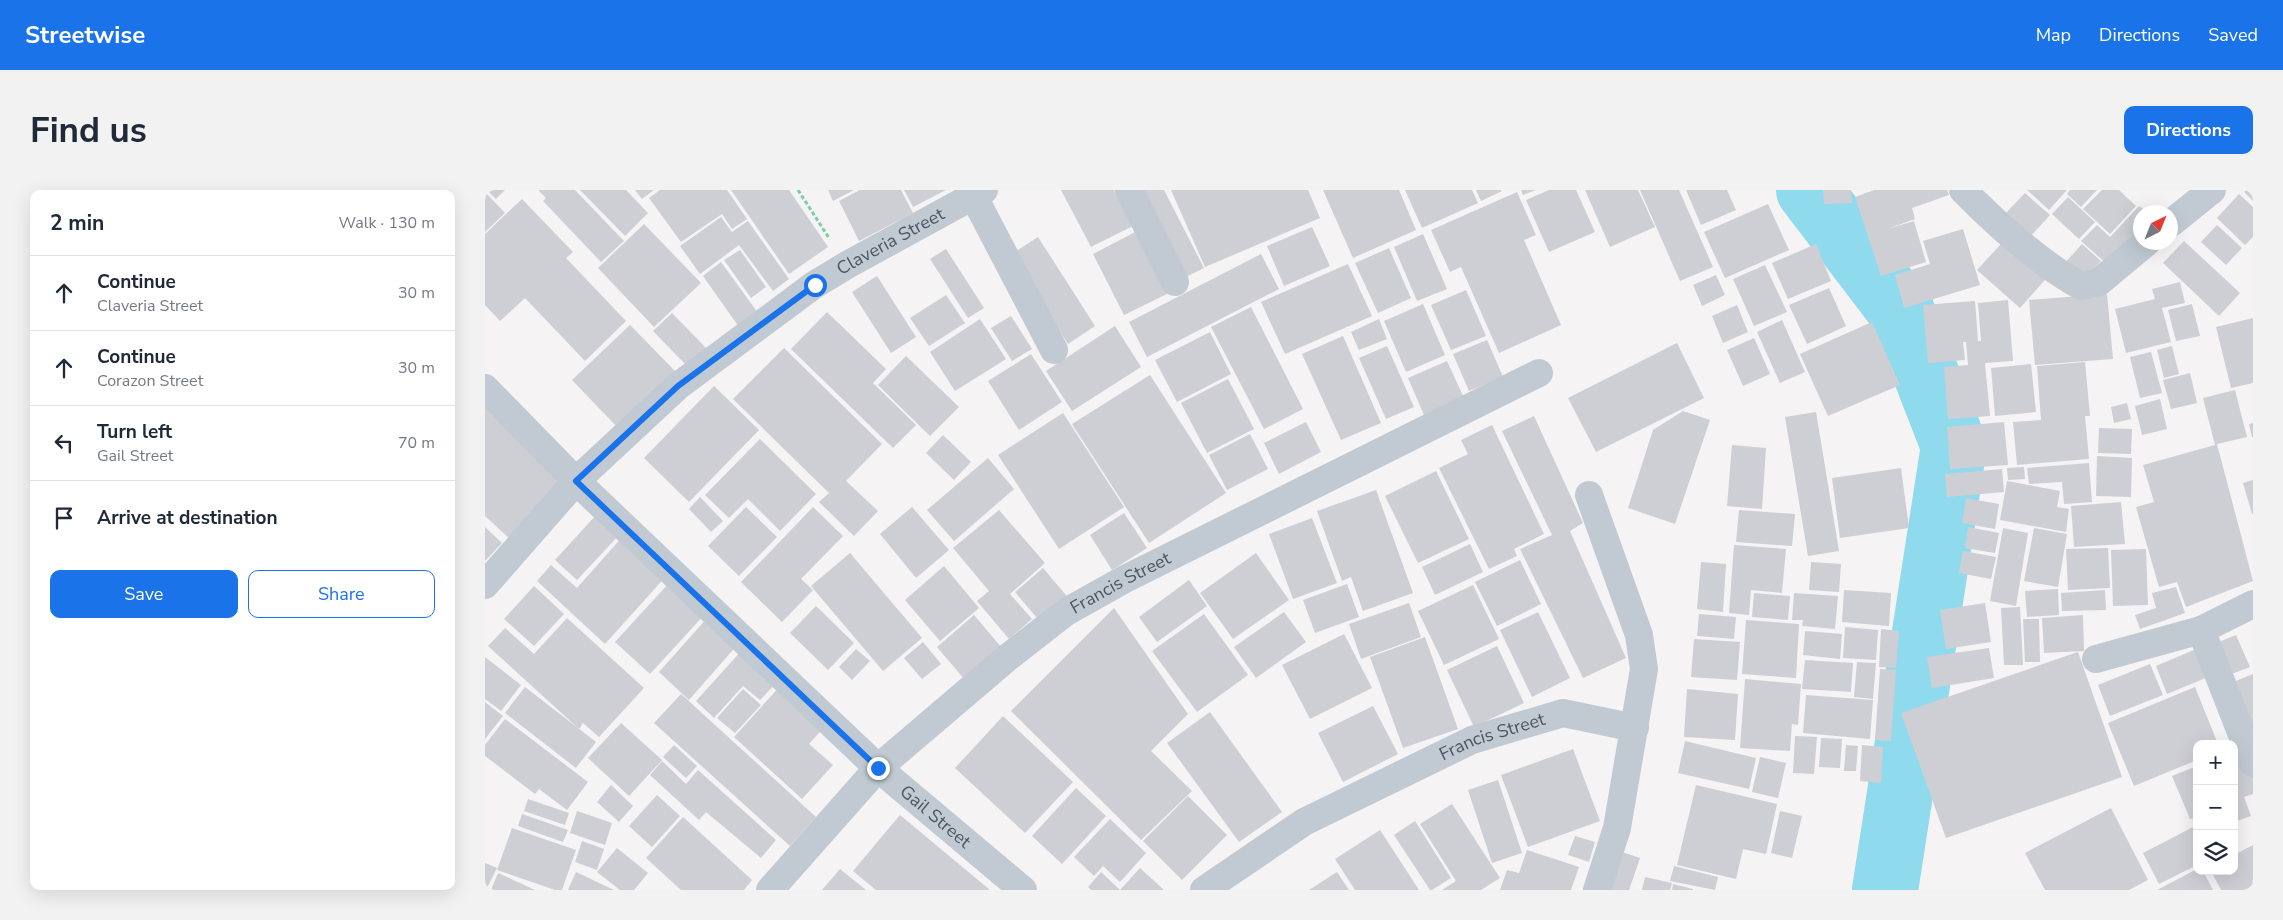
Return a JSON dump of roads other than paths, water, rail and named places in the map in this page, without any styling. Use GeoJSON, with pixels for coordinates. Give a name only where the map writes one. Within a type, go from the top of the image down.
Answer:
{"type":"FeatureCollection","features":[{"type":"Feature","properties":{"kind":"street"},"geometry":{"type":"LineString","coordinates":[[1129,190],[1175,282]]}},
{"type":"Feature","properties":{"kind":"street"},"geometry":{"type":"LineString","coordinates":[[1963,190],[1985,213],[2064,276],[2081,286],[2099,282],[2137,250]]}},
{"type":"Feature","properties":{"kind":"street"},"geometry":{"type":"LineString","coordinates":[[2178,217],[2212,190]]}},
{"type":"Feature","properties":{"kind":"street"},"geometry":{"type":"LineString","coordinates":[[979,193],[1054,350]]}},
{"type":"Feature","properties":{"kind":"street","name":"Claveria Street"},"geometry":{"type":"LineString","coordinates":[[485,585],[576,481],[678,386],[815,285],[847,265],[979,193]]}},
{"type":"Feature","properties":{"kind":"street","name":"Francis Street"},"geometry":{"type":"LineString","coordinates":[[770,890],[878,768],[1007,658],[1066,612],[1125,579],[1539,373]]}},
{"type":"Feature","properties":{"kind":"street","name":"Gail Street"},"geometry":{"type":"LineString","coordinates":[[485,388],[576,481],[878,768],[1023,890]]}},
{"type":"Feature","properties":{"kind":"street"},"geometry":{"type":"LineString","coordinates":[[1589,495],[1639,636],[1644,669],[1617,828],[1597,890]]}},
{"type":"Feature","properties":{"kind":"street"},"geometry":{"type":"LineString","coordinates":[[2096,659],[2201,630],[2253,604]]}},
{"type":"Feature","properties":{"kind":"street"},"geometry":{"type":"LineString","coordinates":[[2201,630],[2253,763]]}},
{"type":"Feature","properties":{"kind":"street","name":"Francis Street"},"geometry":{"type":"LineString","coordinates":[[1204,890],[1304,822],[1472,740],[1563,714],[1635,728]]}},
{"type":"Feature","properties":{"kind":"waterway"},"geometry":{"type":"LineString","coordinates":[[1809,190],[1902,312],[1954,446],[1885,890]]}}]}
